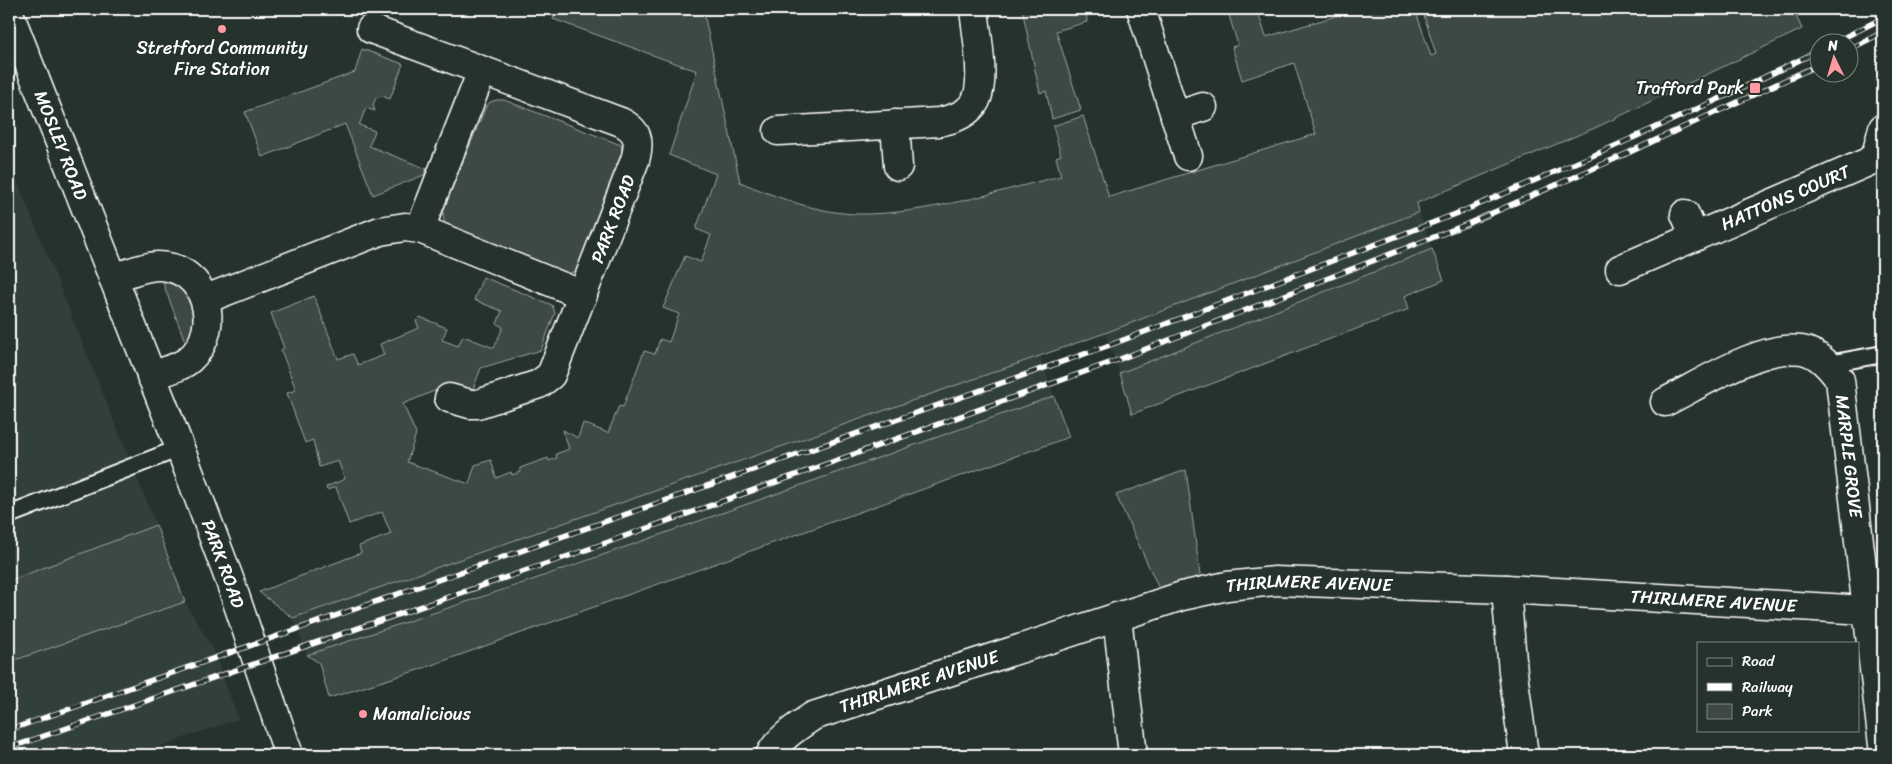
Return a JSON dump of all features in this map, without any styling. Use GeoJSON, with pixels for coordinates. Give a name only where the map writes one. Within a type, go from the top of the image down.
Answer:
{"type":"FeatureCollection","features":[{"type":"Feature","properties":{"kind":"street"},"geometry":{"type":"LineString","coordinates":[[778,131],[953,119],[965,113],[974,104],[980,82],[974,9]]}},
{"type":"Feature","properties":{"kind":"street"},"geometry":{"type":"LineString","coordinates":[[1141,9],[1188,156]]}},
{"type":"Feature","properties":{"kind":"street","name":"MOSLEY ROAD"},"geometry":{"type":"LineString","coordinates":[[9,13],[113,278]]}},
{"type":"Feature","properties":{"kind":"street","name":"PARK ROAD"},"geometry":{"type":"LineString","coordinates":[[371,29],[622,122],[636,132],[638,140],[635,160],[583,295]]}},
{"type":"Feature","properties":{"kind":"street"},"geometry":{"type":"LineString","coordinates":[[420,229],[482,71]]}},
{"type":"Feature","properties":{"kind":"street"},"geometry":{"type":"LineString","coordinates":[[1175,116],[1203,107]]}},
{"type":"Feature","properties":{"kind":"street"},"geometry":{"type":"LineString","coordinates":[[894,124],[898,166]]}},
{"type":"Feature","properties":{"kind":"street","name":"HATTONS COURT"},"geometry":{"type":"LineString","coordinates":[[1620,269],[1690,225],[1868,162],[1876,155],[1883,128]]}},
{"type":"Feature","properties":{"kind":"street"},"geometry":{"type":"LineString","coordinates":[[206,299],[380,231],[405,227],[420,229],[583,295],[555,370],[547,380],[478,404],[470,404],[449,398]]}},
{"type":"Feature","properties":{"kind":"street"},"geometry":{"type":"LineString","coordinates":[[113,278],[157,266],[174,269],[187,275],[198,284],[206,299],[208,314],[206,331],[201,344],[184,364],[151,376]]}},
{"type":"Feature","properties":{"kind":"street","name":"PARK ROAD"},"geometry":{"type":"LineString","coordinates":[[113,278],[230,581],[289,755]]}},
{"type":"Feature","properties":{"kind":"street","name":"MARPLE GROVE"},"geometry":{"type":"LineString","coordinates":[[1664,402],[1753,358],[1774,351],[1803,350],[1828,364],[1840,380],[1874,611],[1883,745]]}},
{"type":"Feature","properties":{"kind":"street","name":"THIRLMERE AVENUE"},"geometry":{"type":"LineString","coordinates":[[770,755],[774,748],[790,732],[812,716],[1117,617],[1209,590],[1275,581],[1506,589],[1874,611]]}},
{"type":"Feature","properties":{"kind":"street"},"geometry":{"type":"LineString","coordinates":[[1506,589],[1513,672],[1524,755]]}},
{"type":"Feature","properties":{"kind":"street"},"geometry":{"type":"LineString","coordinates":[[1117,617],[1133,755]]}},
{"type":"Feature","properties":{"kind":"lane"},"geometry":{"type":"LineString","coordinates":[[1828,364],[1883,354]]}},
{"type":"Feature","properties":{"kind":"lane"},"geometry":{"type":"LineString","coordinates":[[9,515],[180,448]]}},
{"type":"Feature","properties":{"kind":"shaded area"},"geometry":{"type":"Polygon","coordinates":[[[9,161],[156,525],[9,581],[9,161]]]}},
{"type":"Feature","properties":{"kind":"shaded area"},"geometry":{"type":"Polygon","coordinates":[[[1419,212],[1432,249],[1120,373],[1105,333],[1419,212]]]}},
{"type":"Feature","properties":{"kind":"shaded area"},"geometry":{"type":"Polygon","coordinates":[[[1040,356],[1054,396],[796,488],[307,655],[293,618],[1040,356]]]}},
{"type":"Feature","properties":{"kind":"shaded area"},"geometry":{"type":"Polygon","coordinates":[[[185,602],[213,649],[238,719],[134,755],[9,755],[9,662],[185,602]]]}},
{"type":"Feature","properties":{"kind":"green space"},"geometry":{"type":"Polygon","coordinates":[[[557,9],[703,9],[740,182],[812,207],[827,211],[857,214],[909,211],[934,207],[1061,176],[1056,157],[1061,155],[1053,126],[1083,116],[1109,197],[1316,134],[1294,63],[1242,80],[1232,47],[1238,45],[1227,9],[1257,9],[1266,37],[1359,9],[1415,9],[1431,56],[1436,54],[1422,9],[1812,9],[1796,16],[1802,29],[1597,127],[1417,203],[1419,212],[1105,333],[293,618],[259,592],[361,553],[359,546],[391,534],[382,512],[349,524],[336,487],[327,490],[326,487],[345,479],[338,461],[319,467],[313,440],[305,443],[287,393],[296,390],[281,350],[284,348],[271,313],[314,296],[338,359],[353,354],[358,365],[384,355],[380,344],[419,328],[416,321],[420,317],[447,328],[442,340],[458,346],[463,336],[494,348],[503,327],[497,324],[502,311],[474,300],[483,277],[552,305],[555,313],[541,350],[481,368],[470,397],[444,387],[403,404],[416,434],[407,462],[469,484],[475,465],[491,460],[496,478],[511,472],[512,475],[520,472],[520,468],[548,458],[549,461],[557,458],[556,454],[569,449],[563,430],[578,438],[583,423],[608,433],[619,406],[623,407],[644,351],[655,354],[660,339],[669,342],[679,314],[663,308],[685,256],[701,262],[711,235],[696,229],[716,174],[669,155],[697,71],[553,19],[557,9]]]}},
{"type":"Feature","properties":{"kind":"green space"},"geometry":{"type":"Polygon","coordinates":[[[1022,9],[1086,9],[1087,22],[1056,31],[1081,110],[1052,119],[1046,91],[1040,93],[1022,9]]]}},
{"type":"Feature","properties":{"kind":"green space"},"geometry":{"type":"Polygon","coordinates":[[[362,49],[403,64],[390,99],[382,96],[376,98],[373,105],[375,111],[366,108],[359,125],[375,131],[369,146],[427,169],[424,175],[373,195],[345,124],[262,157],[245,112],[355,72],[362,49]]]}},
{"type":"Feature","properties":{"kind":"green space"},"geometry":{"type":"Polygon","coordinates":[[[504,100],[621,145],[623,156],[577,271],[561,275],[450,231],[446,225],[443,216],[445,205],[485,109],[490,102],[504,100]]]}},
{"type":"Feature","properties":{"kind":"green space"},"geometry":{"type":"Polygon","coordinates":[[[1432,249],[1444,280],[1405,296],[1409,309],[1132,414],[1120,373],[1432,249]]]}},
{"type":"Feature","properties":{"kind":"green space"},"geometry":{"type":"Polygon","coordinates":[[[163,283],[171,284],[185,292],[194,306],[196,323],[193,333],[186,344],[163,283]]]}},
{"type":"Feature","properties":{"kind":"green space"},"geometry":{"type":"Polygon","coordinates":[[[1054,396],[1069,437],[418,670],[329,698],[319,663],[307,655],[526,582],[1054,396]]]}},
{"type":"Feature","properties":{"kind":"green space"},"geometry":{"type":"Polygon","coordinates":[[[1186,470],[1201,582],[1161,593],[1116,495],[1186,470]]]}},
{"type":"Feature","properties":{"kind":"green space"},"geometry":{"type":"Polygon","coordinates":[[[156,525],[185,602],[9,662],[9,581],[156,525]]]}},
{"type":"Feature","properties":{"kind":"railway"},"geometry":{"type":"LineString","coordinates":[[1855,32],[1883,18]]}},
{"type":"Feature","properties":{"kind":"railway"},"geometry":{"type":"LineString","coordinates":[[1860,44],[1883,32]]}},
{"type":"Feature","properties":{"kind":"railway"},"geometry":{"type":"LineString","coordinates":[[9,730],[1110,345],[1461,212],[1606,150],[1730,94],[1810,55]]}},
{"type":"Feature","properties":{"kind":"railway"},"geometry":{"type":"LineString","coordinates":[[9,748],[586,550],[1115,361],[1465,225],[1617,158],[1810,69]]}},
{"type":"Feature","properties":{"kind":"place","name":"Stretford Community Fire Station"},"geometry":{"type":"Point","coordinates":[222,29]}},
{"type":"Feature","properties":{"kind":"place","name":"Trafford Park"},"geometry":{"type":"Point","coordinates":[1755,88]}},
{"type":"Feature","properties":{"kind":"place","name":"Mamalicious"},"geometry":{"type":"Point","coordinates":[363,714]}}]}
